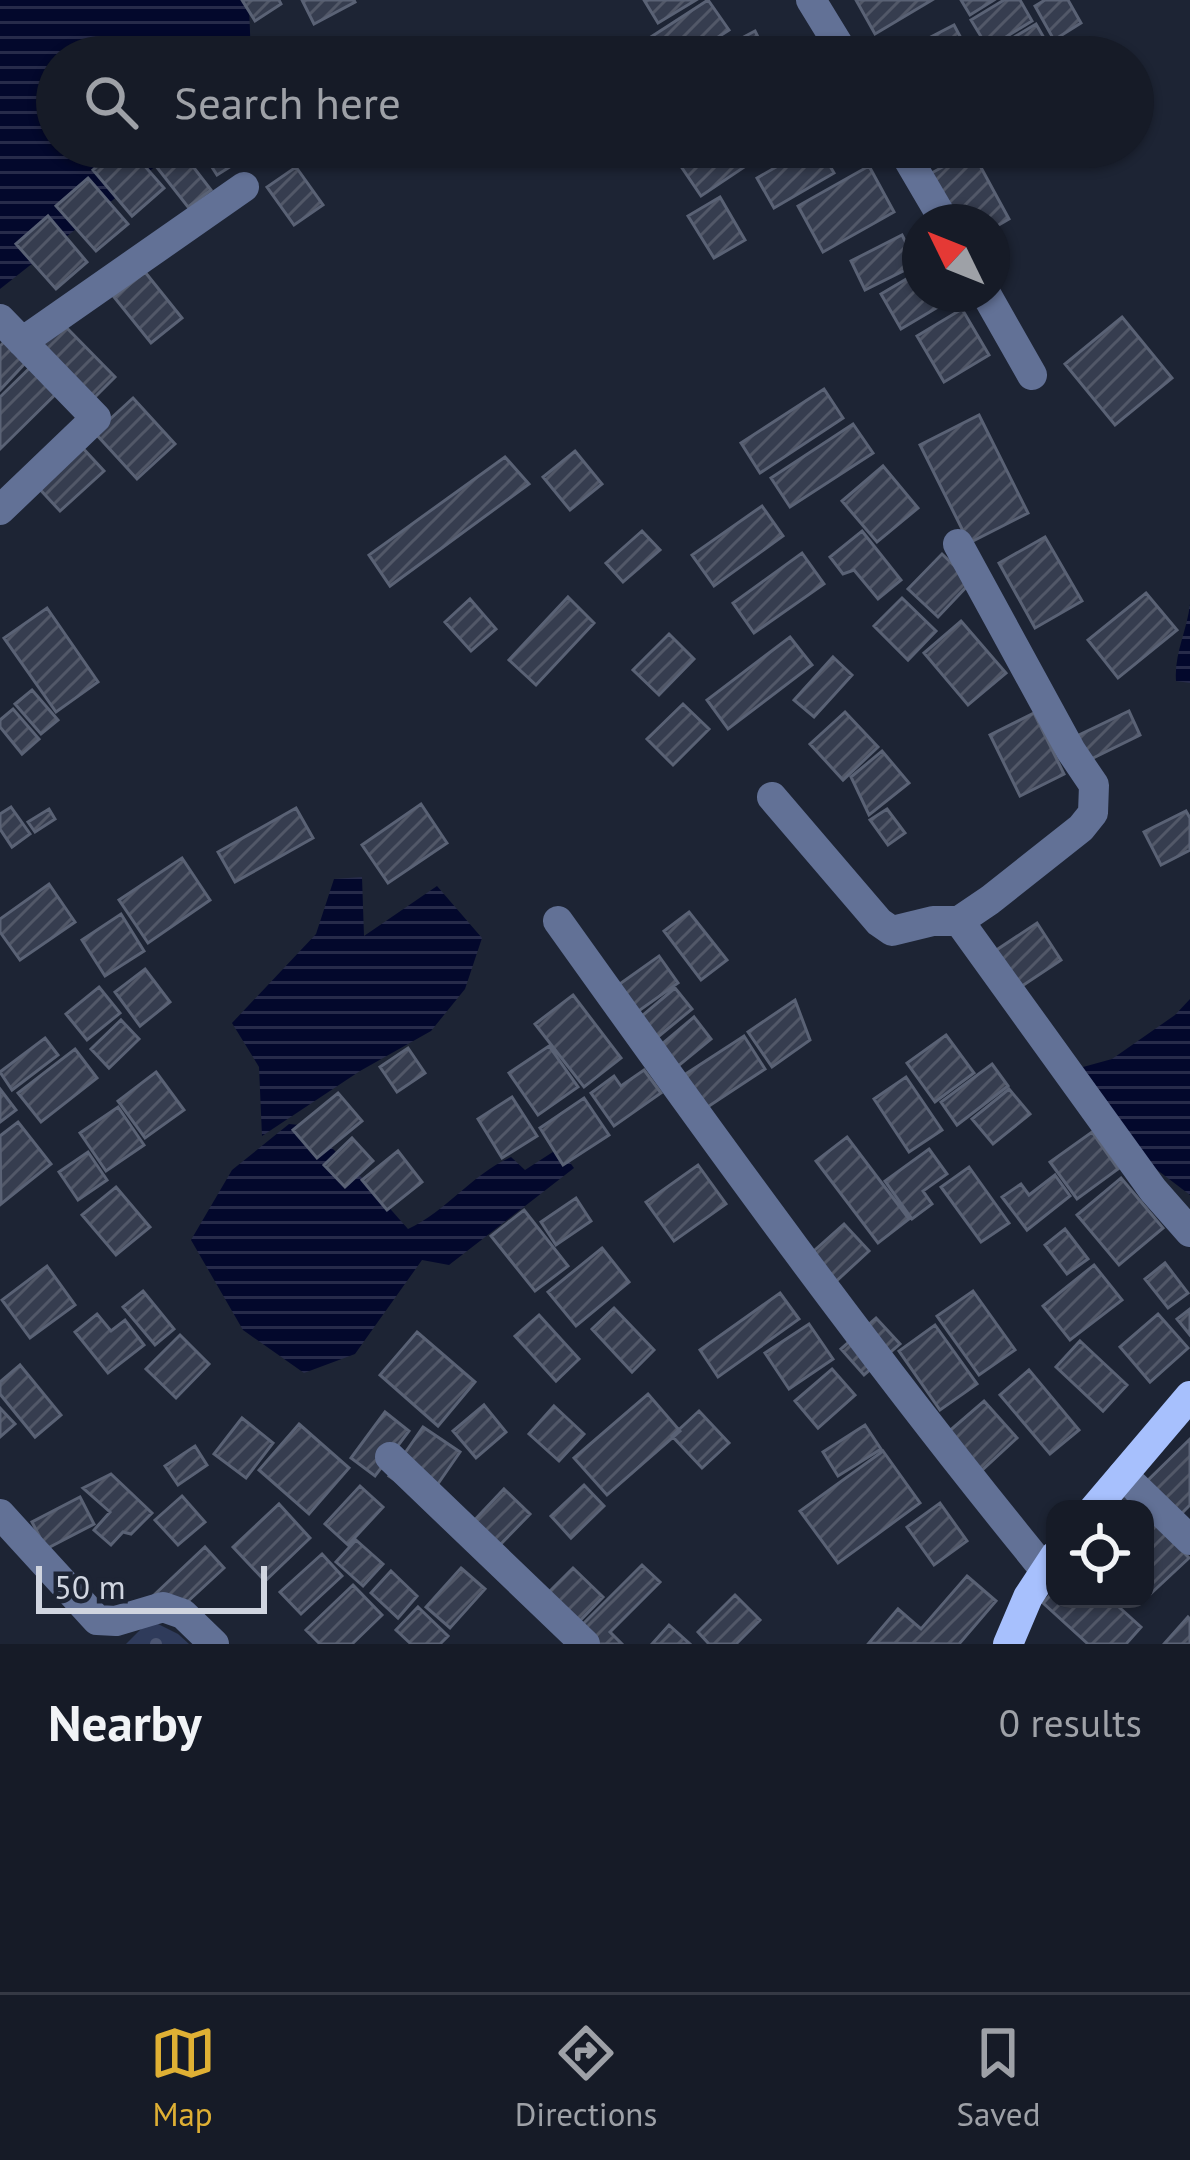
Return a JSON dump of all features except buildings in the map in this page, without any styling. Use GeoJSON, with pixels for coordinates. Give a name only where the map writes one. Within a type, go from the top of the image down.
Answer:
{"type":"FeatureCollection","features":[{"type":"Feature","properties":{"kind":"main road"},"geometry":{"type":"LineString","coordinates":[[1102,1500],[1190,1396]]}},
{"type":"Feature","properties":{"kind":"main road"},"geometry":{"type":"LineString","coordinates":[[1008,1644],[1046,1569]]}},
{"type":"Feature","properties":{"kind":"street"},"geometry":{"type":"LineString","coordinates":[[811,0],[833,36]]}},
{"type":"Feature","properties":{"kind":"street"},"geometry":{"type":"LineString","coordinates":[[913,168],[934,204]]}},
{"type":"Feature","properties":{"kind":"street"},"geometry":{"type":"LineString","coordinates":[[0,510],[96,418],[11,330],[244,187]]}},
{"type":"Feature","properties":{"kind":"street"},"geometry":{"type":"LineString","coordinates":[[996,312],[1032,375]]}},
{"type":"Feature","properties":{"kind":"street"},"geometry":{"type":"LineString","coordinates":[[772,797],[879,922],[892,931],[959,920],[1081,828],[1093,813],[1094,784],[1071,751],[958,544]]}},
{"type":"Feature","properties":{"kind":"street"},"geometry":{"type":"LineString","coordinates":[[959,920],[1153,1190],[1190,1232]]}},
{"type":"Feature","properties":{"kind":"street"},"geometry":{"type":"LineString","coordinates":[[558,921],[735,1168],[979,1490],[1046,1558]]}},
{"type":"Feature","properties":{"kind":"street"},"geometry":{"type":"LineString","coordinates":[[390,1457],[585,1644]]}},
{"type":"Feature","properties":{"kind":"street"},"geometry":{"type":"LineString","coordinates":[[1123,1475],[1190,1540]]}},
{"type":"Feature","properties":{"kind":"street"},"geometry":{"type":"LineString","coordinates":[[0,1514],[97,1620],[116,1622],[163,1607],[183,1614],[214,1644]]}},
{"type":"Feature","properties":{"kind":"green space"},"geometry":{"type":"Polygon","coordinates":[[[150,1620],[178,1634],[189,1644],[126,1644],[150,1620]]]}},
{"type":"Feature","properties":{"kind":"shaded area"},"geometry":{"type":"Polygon","coordinates":[[[0,0],[246,0],[250,36],[36,36],[36,168],[153,168],[0,289],[0,0]]]}},
{"type":"Feature","properties":{"kind":"shaded area"},"geometry":{"type":"Polygon","coordinates":[[[1190,604],[1190,683],[1176,681],[1176,671],[1190,604]]]}},
{"type":"Feature","properties":{"kind":"shaded area"},"geometry":{"type":"Polygon","coordinates":[[[362,877],[364,936],[437,886],[482,938],[465,989],[431,1031],[262,1136],[259,1067],[232,1023],[316,934],[334,879],[362,877]]]}},
{"type":"Feature","properties":{"kind":"shaded area"},"geometry":{"type":"Polygon","coordinates":[[[1190,999],[1190,1195],[1148,1163],[1083,1067],[1112,1059],[1190,999]]]}},
{"type":"Feature","properties":{"kind":"shaded area"},"geometry":{"type":"Polygon","coordinates":[[[289,1124],[310,1126],[408,1229],[511,1157],[525,1170],[559,1148],[574,1168],[449,1265],[422,1260],[355,1354],[304,1373],[243,1330],[191,1240],[232,1170],[289,1124]]]}}]}
